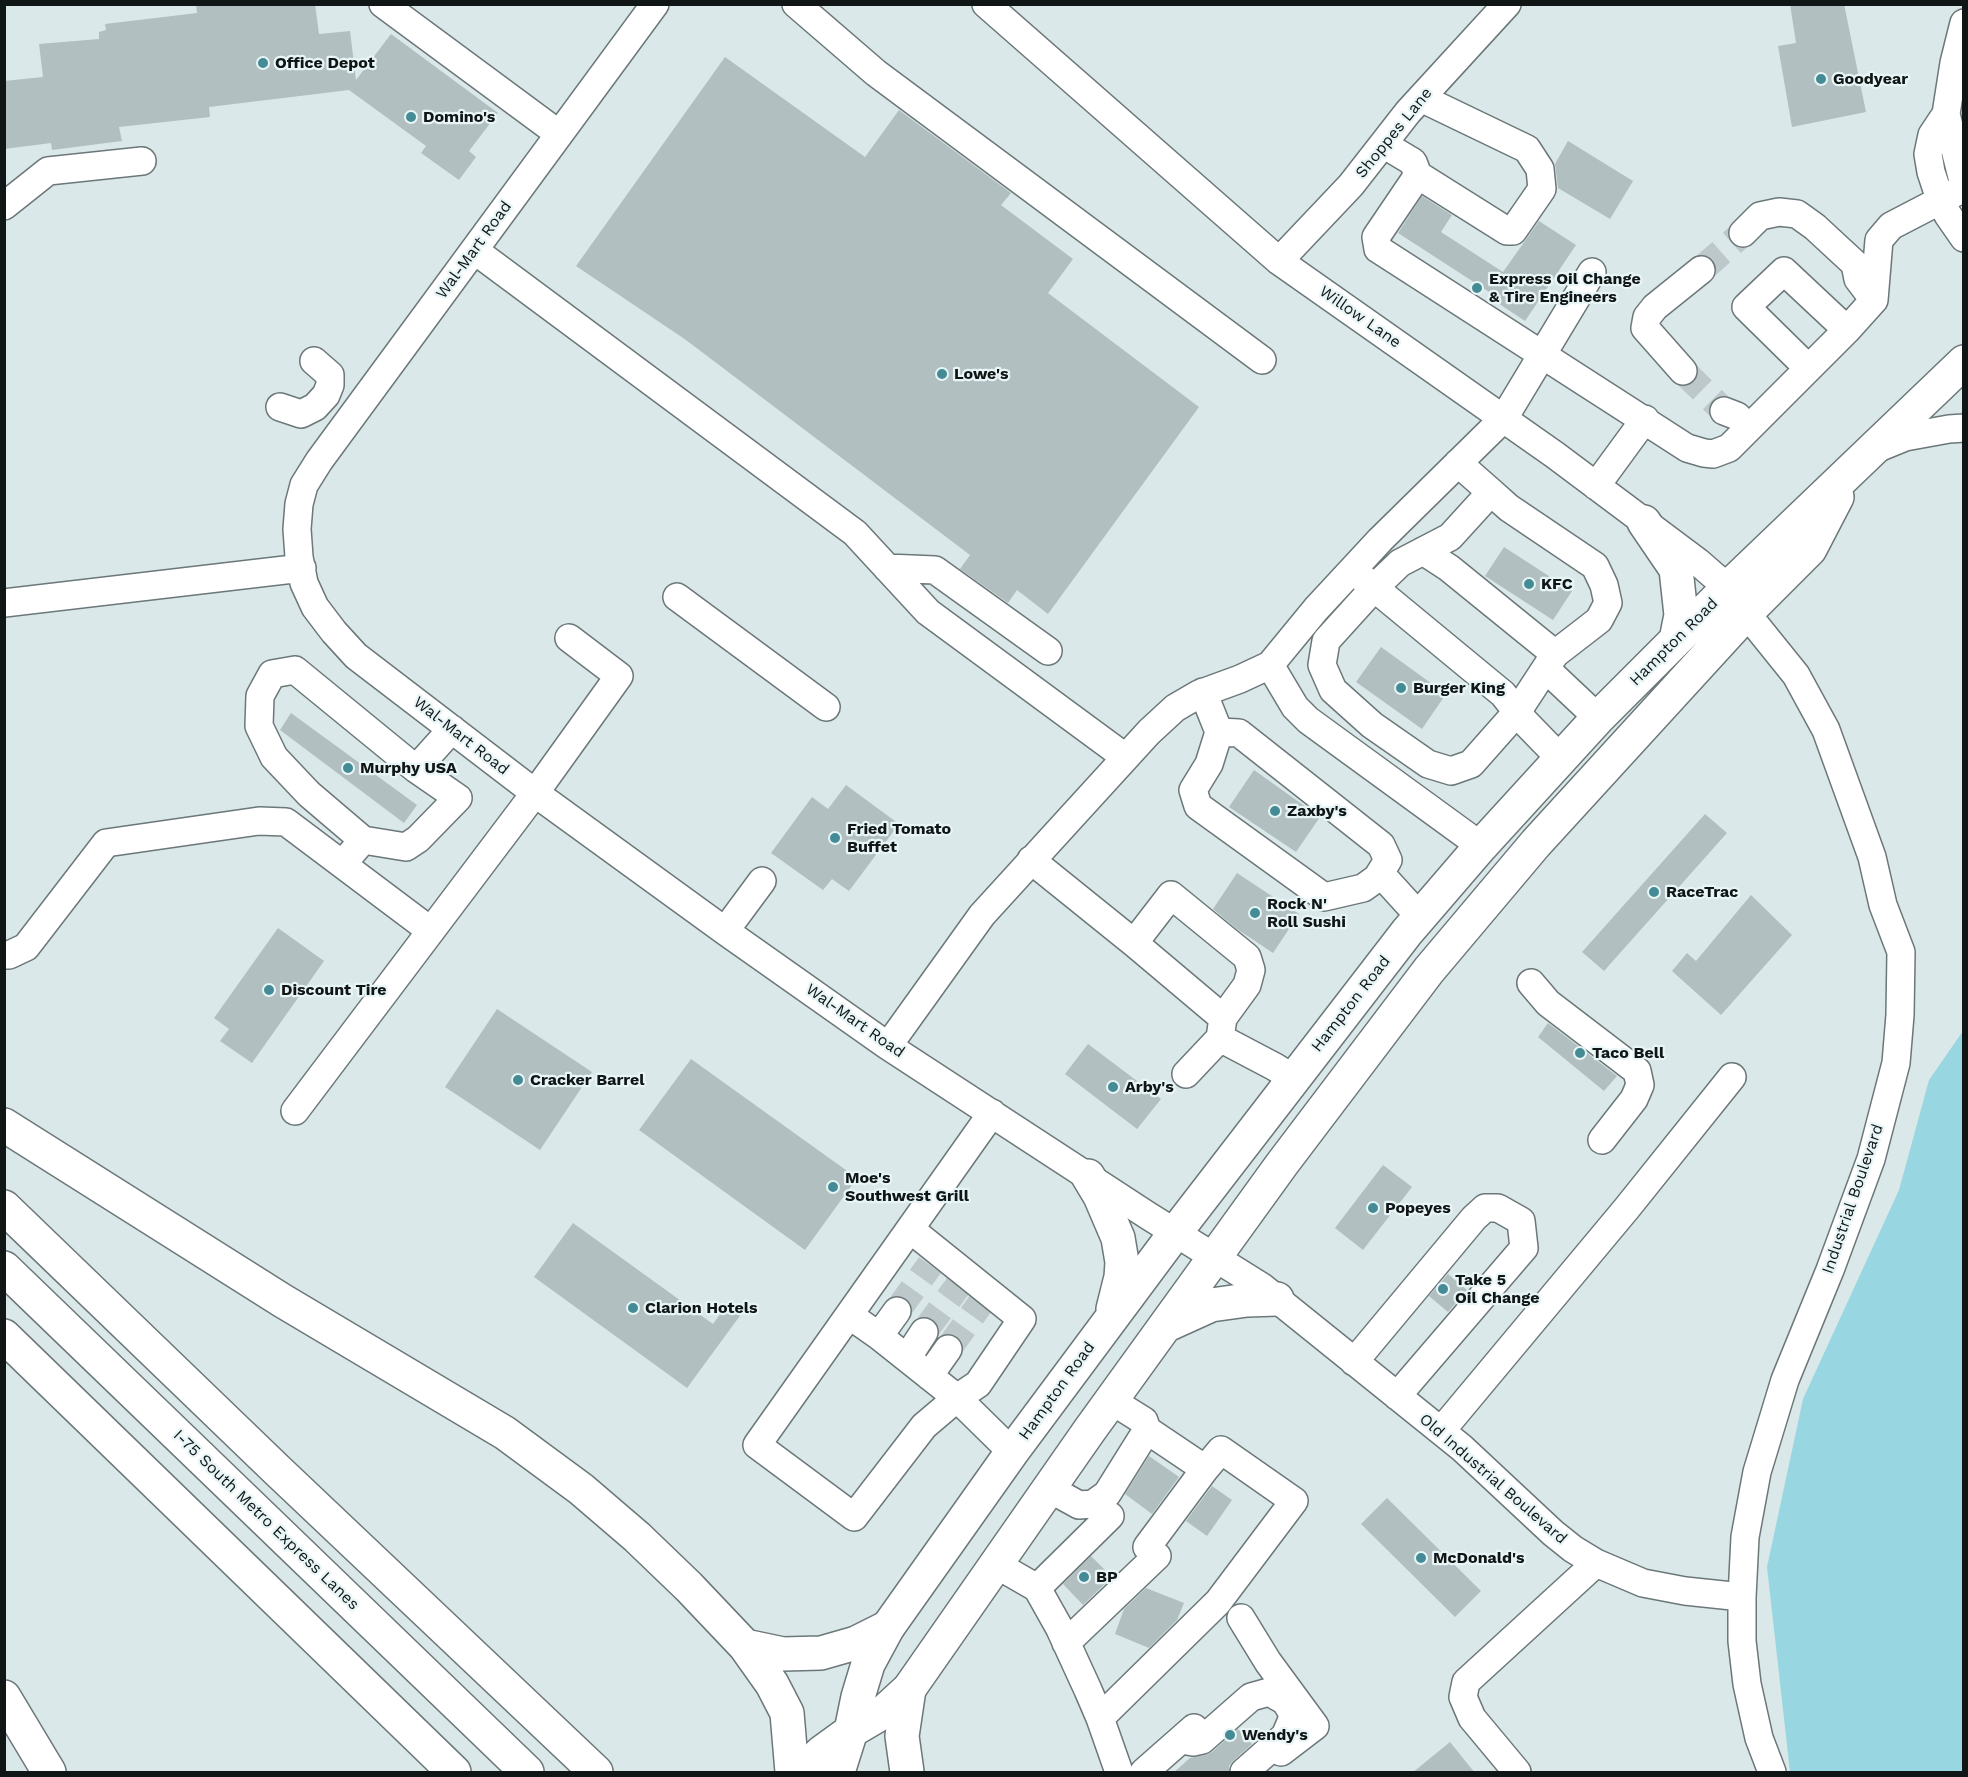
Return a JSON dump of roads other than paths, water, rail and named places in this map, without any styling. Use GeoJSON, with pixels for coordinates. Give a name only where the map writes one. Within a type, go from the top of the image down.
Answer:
{"type":"FeatureCollection","features":[{"type":"Feature","properties":{"kind":"main road","name":"Hampton Road"},"geometry":{"type":"LineString","coordinates":[[802,1773],[822,1752],[885,1711],[909,1689],[1167,1324],[1349,1073],[1443,953],[1742,603],[1848,475],[1964,362]]}},
{"type":"Feature","properties":{"kind":"main road","name":"Hampton Road"},"geometry":{"type":"LineString","coordinates":[[838,1773],[868,1664],[888,1627],[1012,1452],[1109,1321],[1420,917],[1560,758],[1676,640],[1742,603],[1810,549],[1848,475]]}},
{"type":"Feature","properties":{"kind":"main road"},"geometry":{"type":"LineString","coordinates":[[1644,522],[1676,569],[1681,615],[1676,640]]}},
{"type":"Feature","properties":{"kind":"main road"},"geometry":{"type":"LineString","coordinates":[[4,1125],[283,1301],[506,1433],[581,1489],[637,1537],[745,1646],[772,1684],[787,1713],[792,1773]]}},
{"type":"Feature","properties":{"kind":"main road"},"geometry":{"type":"LineString","coordinates":[[1088,1176],[1100,1196],[1118,1238],[1122,1262],[1118,1292],[1109,1321]]}},
{"type":"Feature","properties":{"kind":"main road"},"geometry":{"type":"LineString","coordinates":[[4,1207],[596,1773]]}},
{"type":"Feature","properties":{"kind":"main road","name":"I-75 South Metro Express Lanes"},"geometry":{"type":"LineString","coordinates":[[4,1268],[527,1773]]}},
{"type":"Feature","properties":{"kind":"main road"},"geometry":{"type":"LineString","coordinates":[[1167,1324],[1211,1305],[1277,1299]]}},
{"type":"Feature","properties":{"kind":"main road"},"geometry":{"type":"LineString","coordinates":[[4,1336],[454,1773]]}},
{"type":"Feature","properties":{"kind":"main road"},"geometry":{"type":"LineString","coordinates":[[745,1646],[783,1654],[821,1653],[856,1643],[888,1627]]}},
{"type":"Feature","properties":{"kind":"main road"},"geometry":{"type":"LineString","coordinates":[[907,1773],[902,1736],[909,1689]]}},
{"type":"Feature","properties":{"kind":"main road"},"geometry":{"type":"LineString","coordinates":[[4,1697],[49,1773]]}},
{"type":"Feature","properties":{"kind":"street"},"geometry":{"type":"LineString","coordinates":[[383,4],[559,134]]}},
{"type":"Feature","properties":{"kind":"street","name":"Wal-Mart Road"},"geometry":{"type":"LineString","coordinates":[[655,4],[319,461],[304,485],[299,504],[297,528],[304,583],[315,607],[356,656],[535,793],[888,1046],[1215,1258]]}},
{"type":"Feature","properties":{"kind":"street"},"geometry":{"type":"LineString","coordinates":[[796,4],[876,72],[1262,360]]}},
{"type":"Feature","properties":{"kind":"street","name":"Willow Lane"},"geometry":{"type":"LineString","coordinates":[[986,4],[1280,261],[1504,418],[1596,486],[1698,562],[1742,603]]}},
{"type":"Feature","properties":{"kind":"street","name":"Shoppes Lane"},"geometry":{"type":"LineString","coordinates":[[1280,261],[1351,185],[1421,98],[1507,4]]}},
{"type":"Feature","properties":{"kind":"street"},"geometry":{"type":"LineString","coordinates":[[1964,23],[1946,114],[1932,135],[1928,154],[1931,172],[1956,191],[1964,238]]}},
{"type":"Feature","properties":{"kind":"street"},"geometry":{"type":"LineString","coordinates":[[1383,144],[1413,162],[1418,175],[1507,231],[1513,231],[1542,189],[1540,169],[1527,149],[1421,98]]}},
{"type":"Feature","properties":{"kind":"street"},"geometry":{"type":"LineString","coordinates":[[4,206],[48,171],[142,160]]}},
{"type":"Feature","properties":{"kind":"street"},"geometry":{"type":"LineString","coordinates":[[1418,175],[1376,237],[1378,249],[1687,448],[1713,454],[1729,448],[1736,414],[1808,368],[1847,330],[1866,289],[1879,240],[1891,226],[1956,191]]}},
{"type":"Feature","properties":{"kind":"street"},"geometry":{"type":"LineString","coordinates":[[1747,240],[1760,216],[1779,212],[1797,214],[1815,227],[1855,264],[1866,289]]}},
{"type":"Feature","properties":{"kind":"street"},"geometry":{"type":"LineString","coordinates":[[474,250],[855,533],[928,612],[1125,757]]}},
{"type":"Feature","properties":{"kind":"street"},"geometry":{"type":"LineString","coordinates":[[1808,368],[1746,307],[1784,271],[1847,330]]}},
{"type":"Feature","properties":{"kind":"street"},"geometry":{"type":"LineString","coordinates":[[888,1046],[982,915],[1125,757],[1176,708],[1203,692],[1270,665],[1352,570],[1504,418],[1592,272]]}},
{"type":"Feature","properties":{"kind":"street"},"geometry":{"type":"LineString","coordinates":[[1688,366],[1645,328],[1647,317],[1655,307],[1708,276]]}},
{"type":"Feature","properties":{"kind":"street"},"geometry":{"type":"LineString","coordinates":[[280,407],[301,414],[315,407],[326,395],[330,385],[330,375],[314,362]]}},
{"type":"Feature","properties":{"kind":"street"},"geometry":{"type":"LineString","coordinates":[[1596,486],[1645,419]]}},
{"type":"Feature","properties":{"kind":"street"},"geometry":{"type":"LineString","coordinates":[[1874,450],[1905,437],[1964,428]]}},
{"type":"Feature","properties":{"kind":"street"},"geometry":{"type":"LineString","coordinates":[[1458,463],[1491,492],[1509,508],[1595,566],[1604,585],[1608,603],[1599,620],[1550,661],[1517,712],[1471,764],[1451,771],[1428,764],[1372,725],[1333,690],[1322,665],[1326,641],[1374,588],[1400,563],[1450,537],[1491,492]]}},
{"type":"Feature","properties":{"kind":"street"},"geometry":{"type":"LineString","coordinates":[[1423,550],[1449,568],[1550,661],[1598,718]]}},
{"type":"Feature","properties":{"kind":"street"},"geometry":{"type":"LineString","coordinates":[[4,603],[302,568]]}},
{"type":"Feature","properties":{"kind":"street"},"geometry":{"type":"LineString","coordinates":[[887,568],[935,570],[1048,651]]}},
{"type":"Feature","properties":{"kind":"street"},"geometry":{"type":"LineString","coordinates":[[1352,570],[1503,694],[1560,758]]}},
{"type":"Feature","properties":{"kind":"street"},"geometry":{"type":"LineString","coordinates":[[677,597],[826,707]]}},
{"type":"Feature","properties":{"kind":"street","name":"Industrial Boulevard"},"geometry":{"type":"LineString","coordinates":[[1742,603],[1796,675],[1826,730],[1872,857],[1883,905],[1901,952],[1900,1015],[1896,1063],[1871,1159],[1830,1270],[1785,1380],[1757,1472],[1745,1537],[1742,1641],[1747,1684],[1758,1738],[1772,1773]]}},
{"type":"Feature","properties":{"kind":"street"},"geometry":{"type":"LineString","coordinates":[[295,1111],[535,793],[619,676],[569,638]]}},
{"type":"Feature","properties":{"kind":"street"},"geometry":{"type":"LineString","coordinates":[[1270,665],[1295,707],[1308,720],[1481,846]]}},
{"type":"Feature","properties":{"kind":"street"},"geometry":{"type":"LineString","coordinates":[[294,670],[416,769],[458,798],[418,840],[406,847],[363,840],[309,794],[274,757],[259,726],[260,696],[272,674],[294,670]]}},
{"type":"Feature","properties":{"kind":"street"},"geometry":{"type":"LineString","coordinates":[[1203,692],[1219,732],[1209,764],[1193,789],[1198,806],[1324,897],[1363,888],[1380,873],[1388,860],[1381,845],[1239,733],[1219,732]]}},
{"type":"Feature","properties":{"kind":"street"},"geometry":{"type":"LineString","coordinates":[[416,769],[452,729]]}},
{"type":"Feature","properties":{"kind":"street"},"geometry":{"type":"LineString","coordinates":[[4,955],[9,956],[26,947],[106,843],[259,821],[286,822],[431,931]]}},
{"type":"Feature","properties":{"kind":"street"},"geometry":{"type":"LineString","coordinates":[[342,864],[363,840]]}},
{"type":"Feature","properties":{"kind":"street"},"geometry":{"type":"LineString","coordinates":[[1031,860],[1134,943],[1221,1028],[1294,1079]]}},
{"type":"Feature","properties":{"kind":"street"},"geometry":{"type":"LineString","coordinates":[[1380,873],[1420,917]]}},
{"type":"Feature","properties":{"kind":"street"},"geometry":{"type":"LineString","coordinates":[[725,931],[762,881]]}},
{"type":"Feature","properties":{"kind":"street"},"geometry":{"type":"LineString","coordinates":[[1134,943],[1171,895],[1247,957],[1251,970],[1247,985],[1221,1028],[1186,1074]]}},
{"type":"Feature","properties":{"kind":"street"},"geometry":{"type":"LineString","coordinates":[[1531,983],[1548,1003],[1637,1071],[1640,1085],[1634,1099],[1602,1140]]}},
{"type":"Feature","properties":{"kind":"street"},"geometry":{"type":"LineString","coordinates":[[1441,1431],[1627,1208],[1732,1077]]}},
{"type":"Feature","properties":{"kind":"street"},"geometry":{"type":"LineString","coordinates":[[910,1229],[935,1259],[986,1297],[1022,1318],[978,1384],[957,1398],[924,1426],[854,1517],[757,1445],[992,1113]]}},
{"type":"Feature","properties":{"kind":"street"},"geometry":{"type":"LineString","coordinates":[[1354,1362],[1474,1218],[1485,1208],[1498,1208],[1521,1221],[1524,1248],[1397,1396]]}},
{"type":"Feature","properties":{"kind":"street","name":"Old Industrial Boulevard"},"geometry":{"type":"LineString","coordinates":[[1215,1258],[1277,1299],[1462,1448],[1553,1533],[1596,1563],[1651,1585],[1742,1597]]}},
{"type":"Feature","properties":{"kind":"street"},"geometry":{"type":"LineString","coordinates":[[879,1336],[897,1311]]}},
{"type":"Feature","properties":{"kind":"street"},"geometry":{"type":"LineString","coordinates":[[849,1315],[957,1398],[1012,1452]]}},
{"type":"Feature","properties":{"kind":"street"},"geometry":{"type":"LineString","coordinates":[[907,1358],[924,1332]]}},
{"type":"Feature","properties":{"kind":"street"},"geometry":{"type":"LineString","coordinates":[[929,1376],[948,1348]]}},
{"type":"Feature","properties":{"kind":"street"},"geometry":{"type":"LineString","coordinates":[[1112,1401],[1144,1421],[1147,1430],[1205,1469]]}},
{"type":"Feature","properties":{"kind":"street"},"geometry":{"type":"LineString","coordinates":[[1050,1489],[1079,1505],[1093,1504],[1107,1494],[1147,1430]]}},
{"type":"Feature","properties":{"kind":"street"},"geometry":{"type":"LineString","coordinates":[[1066,1643],[1152,1552],[1205,1469],[1221,1450],[1294,1501],[1218,1602],[1101,1718]]}},
{"type":"Feature","properties":{"kind":"street"},"geometry":{"type":"LineString","coordinates":[[1037,1588],[1110,1516]]}},
{"type":"Feature","properties":{"kind":"street"},"geometry":{"type":"LineString","coordinates":[[1517,1773],[1472,1718],[1463,1697],[1466,1682],[1596,1563]]}},
{"type":"Feature","properties":{"kind":"street"},"geometry":{"type":"LineString","coordinates":[[997,1565],[1037,1588],[1101,1718],[1119,1773]]}},
{"type":"Feature","properties":{"kind":"street"},"geometry":{"type":"LineString","coordinates":[[1241,1618],[1268,1662],[1315,1726],[1253,1773]]}},
{"type":"Feature","properties":{"kind":"street"},"geometry":{"type":"LineString","coordinates":[[1144,1773],[1268,1662]]}},
{"type":"Feature","properties":{"kind":"street"},"geometry":{"type":"LineString","coordinates":[[1181,1740],[1193,1742],[1202,1740],[1251,1697],[1269,1692],[1285,1701],[1293,1714],[1291,1722],[1285,1736],[1244,1773]]}},
{"type":"Feature","properties":{"kind":"tunnel"},"geometry":{"type":"LineString","coordinates":[[1701,270],[1743,233]]}},
{"type":"Feature","properties":{"kind":"tunnel"},"geometry":{"type":"LineString","coordinates":[[1683,371],[1724,411]]}},
{"type":"Feature","properties":{"kind":"tunnel"},"geometry":{"type":"LineString","coordinates":[[897,1311],[930,1265]]}},
{"type":"Feature","properties":{"kind":"tunnel"},"geometry":{"type":"LineString","coordinates":[[924,1332],[958,1286]]}},
{"type":"Feature","properties":{"kind":"tunnel"},"geometry":{"type":"LineString","coordinates":[[948,1349],[981,1303]]}},
{"type":"Feature","properties":{"kind":"place","name":"Office Depot"},"geometry":{"type":"Point","coordinates":[263,63]}},
{"type":"Feature","properties":{"kind":"place","name":"Goodyear"},"geometry":{"type":"Point","coordinates":[1821,79]}},
{"type":"Feature","properties":{"kind":"place","name":"Domino's"},"geometry":{"type":"Point","coordinates":[411,117]}},
{"type":"Feature","properties":{"kind":"place","name":"Express Oil Change & Tire Engineers"},"geometry":{"type":"Point","coordinates":[1477,288]}},
{"type":"Feature","properties":{"kind":"place","name":"Lowe's"},"geometry":{"type":"Point","coordinates":[942,374]}},
{"type":"Feature","properties":{"kind":"place","name":"KFC"},"geometry":{"type":"Point","coordinates":[1529,584]}},
{"type":"Feature","properties":{"kind":"place","name":"Burger King"},"geometry":{"type":"Point","coordinates":[1401,688]}},
{"type":"Feature","properties":{"kind":"place","name":"Murphy USA"},"geometry":{"type":"Point","coordinates":[348,768]}},
{"type":"Feature","properties":{"kind":"place","name":"Zaxby's"},"geometry":{"type":"Point","coordinates":[1275,811]}},
{"type":"Feature","properties":{"kind":"place","name":"Fried Tomato Buffet"},"geometry":{"type":"Point","coordinates":[835,838]}},
{"type":"Feature","properties":{"kind":"place","name":"RaceTrac"},"geometry":{"type":"Point","coordinates":[1654,892]}},
{"type":"Feature","properties":{"kind":"place","name":"Rock N' Roll Sushi"},"geometry":{"type":"Point","coordinates":[1255,913]}},
{"type":"Feature","properties":{"kind":"place","name":"Discount Tire"},"geometry":{"type":"Point","coordinates":[269,990]}},
{"type":"Feature","properties":{"kind":"place","name":"Taco Bell"},"geometry":{"type":"Point","coordinates":[1580,1053]}},
{"type":"Feature","properties":{"kind":"place","name":"Cracker Barrel"},"geometry":{"type":"Point","coordinates":[518,1080]}},
{"type":"Feature","properties":{"kind":"place","name":"Arby's"},"geometry":{"type":"Point","coordinates":[1113,1087]}},
{"type":"Feature","properties":{"kind":"place","name":"Moe's Southwest Grill"},"geometry":{"type":"Point","coordinates":[833,1187]}},
{"type":"Feature","properties":{"kind":"place","name":"Popeyes"},"geometry":{"type":"Point","coordinates":[1373,1208]}},
{"type":"Feature","properties":{"kind":"place","name":"Take 5 Oil Change"},"geometry":{"type":"Point","coordinates":[1443,1289]}},
{"type":"Feature","properties":{"kind":"place","name":"Clarion Hotels"},"geometry":{"type":"Point","coordinates":[633,1308]}},
{"type":"Feature","properties":{"kind":"place","name":"McDonald's"},"geometry":{"type":"Point","coordinates":[1421,1558]}},
{"type":"Feature","properties":{"kind":"place","name":"BP"},"geometry":{"type":"Point","coordinates":[1084,1577]}},
{"type":"Feature","properties":{"kind":"place","name":"Wendy's"},"geometry":{"type":"Point","coordinates":[1230,1735]}}]}
